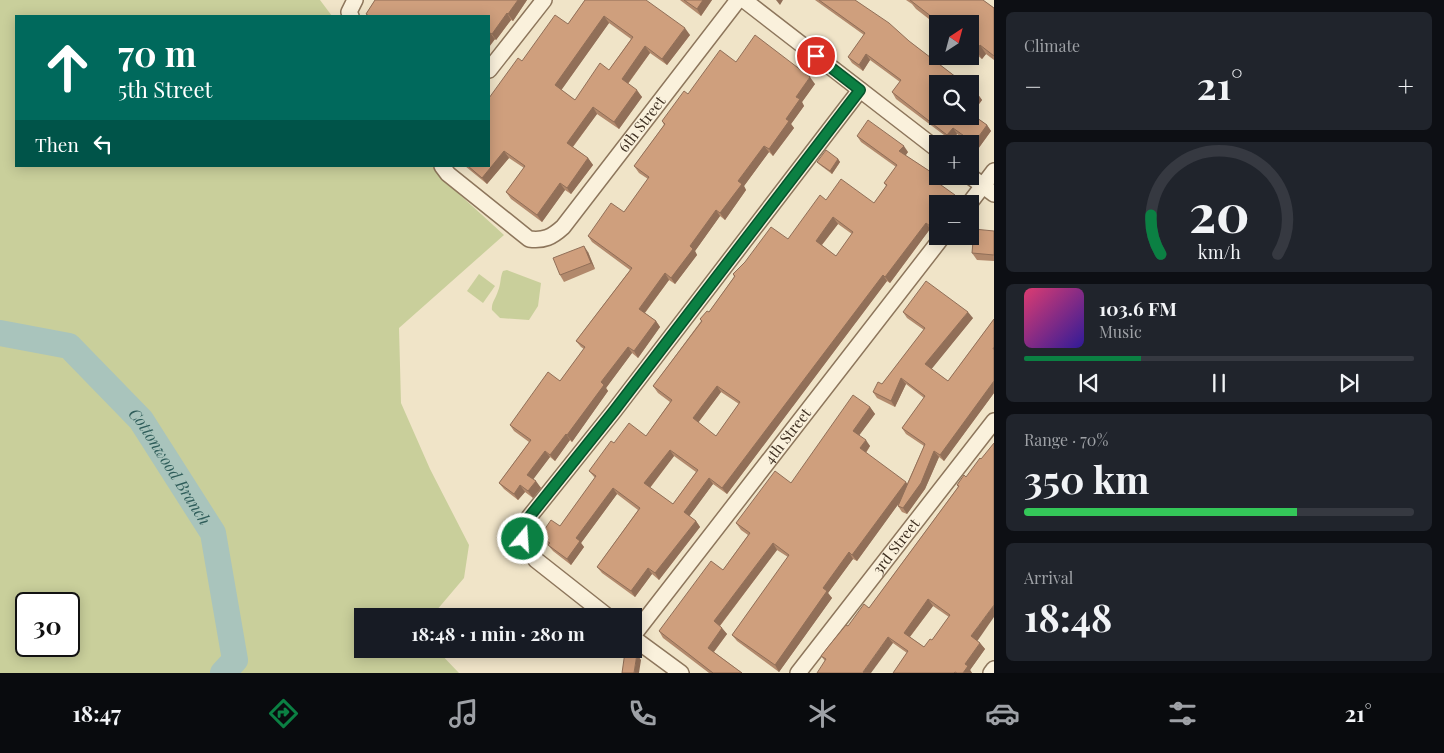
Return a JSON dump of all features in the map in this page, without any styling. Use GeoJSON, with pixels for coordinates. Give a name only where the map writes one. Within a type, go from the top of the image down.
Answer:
{"type":"FeatureCollection","features":[{"type":"Feature","properties":{"kind":"street"},"geometry":{"type":"LineString","coordinates":[[490,69],[544,0]]}},
{"type":"Feature","properties":{"kind":"street","name":"6th Street"},"geometry":{"type":"LineString","coordinates":[[443,167],[448,174],[529,239],[540,241],[553,236],[563,226],[738,0]]}},
{"type":"Feature","properties":{"kind":"street"},"geometry":{"type":"LineString","coordinates":[[744,0],[929,143]]}},
{"type":"Feature","properties":{"kind":"street"},"geometry":{"type":"LineString","coordinates":[[597,608],[536,560],[523,539],[526,521],[614,411],[860,90]]}},
{"type":"Feature","properties":{"kind":"street"},"geometry":{"type":"LineString","coordinates":[[988,190],[994,171]]}},
{"type":"Feature","properties":{"kind":"street","name":"4th Street"},"geometry":{"type":"LineString","coordinates":[[642,624],[936,245]]}},
{"type":"Feature","properties":{"kind":"street","name":"3rd Street"},"geometry":{"type":"LineString","coordinates":[[798,673],[994,421]]}},
{"type":"Feature","properties":{"kind":"street"},"geometry":{"type":"LineString","coordinates":[[642,644],[681,673]]}},
{"type":"Feature","properties":{"kind":"street"},"geometry":{"type":"LineString","coordinates":[[991,673],[994,669]]}},
{"type":"Feature","properties":{"kind":"green space"},"geometry":{"type":"Polygon","coordinates":[[[0,0],[320,0],[331,15],[15,15],[15,167],[438,167],[459,194],[504,235],[399,328],[401,403],[430,469],[469,545],[464,578],[439,608],[354,608],[354,658],[445,658],[459,673],[0,673],[0,0]]]}},
{"type":"Feature","properties":{"kind":"green space"},"geometry":{"type":"Polygon","coordinates":[[[507,270],[541,283],[538,306],[529,320],[500,318],[492,310],[502,273],[507,270]]]}},
{"type":"Feature","properties":{"kind":"green space"},"geometry":{"type":"Polygon","coordinates":[[[479,274],[495,286],[483,303],[467,291],[479,274]]]}},
{"type":"Feature","properties":{"kind":"building"},"geometry":{"type":"Polygon","coordinates":[[[375,0],[518,0],[492,34],[490,33],[490,15],[366,14],[375,0]]]}},
{"type":"Feature","properties":{"kind":"building"},"geometry":{"type":"Polygon","coordinates":[[[585,0],[646,0],[685,28],[662,59],[645,46],[622,79],[637,90],[614,122],[593,107],[567,143],[588,158],[567,188],[560,183],[537,215],[506,192],[525,166],[504,151],[482,178],[469,167],[490,167],[490,97],[518,58],[522,61],[555,15],[568,24],[585,0]],[[604,16],[555,85],[575,100],[600,63],[609,70],[633,37],[604,16]]]}},
{"type":"Feature","properties":{"kind":"building"},"geometry":{"type":"Polygon","coordinates":[[[684,0],[703,0],[697,9],[684,0]]]}},
{"type":"Feature","properties":{"kind":"building"},"geometry":{"type":"Polygon","coordinates":[[[819,0],[855,0],[889,23],[929,56],[929,65],[940,65],[953,75],[929,75],[929,121],[892,92],[901,80],[866,54],[859,65],[848,57],[865,33],[819,0]]]}},
{"type":"Feature","properties":{"kind":"building"},"geometry":{"type":"Polygon","coordinates":[[[910,0],[983,0],[994,8],[994,56],[980,45],[979,46],[979,15],[929,15],[910,0]]]}},
{"type":"Feature","properties":{"kind":"building"},"geometry":{"type":"Polygon","coordinates":[[[755,35],[810,77],[796,97],[800,99],[786,119],[789,121],[769,149],[764,146],[738,181],[742,184],[720,213],[716,210],[690,246],[693,249],[671,278],[665,273],[639,309],[656,321],[634,351],[628,347],[601,382],[604,385],[567,435],[550,455],[545,451],[527,475],[536,481],[528,491],[520,485],[514,494],[499,483],[531,440],[510,425],[548,372],[560,381],[585,347],[576,341],[632,268],[588,236],[611,203],[624,212],[649,177],[634,166],[665,124],[662,121],[684,91],[688,94],[720,50],[736,62],[755,35]]]}},
{"type":"Feature","properties":{"kind":"building"},"geometry":{"type":"Polygon","coordinates":[[[979,119],[987,125],[979,136],[963,135],[953,128],[947,135],[934,125],[979,125],[979,119]]]}},
{"type":"Feature","properties":{"kind":"building"},"geometry":{"type":"Polygon","coordinates":[[[868,120],[904,146],[899,151],[929,171],[929,185],[941,185],[955,195],[929,195],[929,225],[926,223],[885,277],[883,275],[722,488],[709,478],[684,512],[696,521],[655,573],[648,568],[631,591],[597,567],[640,508],[613,488],[576,538],[580,541],[567,559],[548,545],[550,543],[540,536],[551,520],[560,526],[596,476],[589,471],[611,441],[614,443],[629,423],[646,436],[672,400],[653,386],[702,321],[700,319],[707,311],[709,312],[735,276],[733,274],[745,262],[771,227],[788,239],[820,195],[826,200],[841,179],[874,203],[887,185],[884,183],[897,165],[857,136],[868,120]],[[833,217],[816,241],[836,256],[853,232],[833,217]],[[717,386],[693,418],[716,436],[740,402],[717,386]],[[670,450],[644,483],[673,504],[698,470],[670,450]]]}},
{"type":"Feature","properties":{"kind":"building"},"geometry":{"type":"Polygon","coordinates":[[[826,150],[838,159],[830,171],[817,162],[826,150]]]}},
{"type":"Feature","properties":{"kind":"building"},"geometry":{"type":"Polygon","coordinates":[[[979,230],[994,231],[994,255],[972,253],[973,245],[979,245],[979,230]]]}},
{"type":"Feature","properties":{"kind":"building"},"geometry":{"type":"Polygon","coordinates":[[[584,246],[591,263],[560,275],[553,258],[584,246]]]}},
{"type":"Feature","properties":{"kind":"building"},"geometry":{"type":"Polygon","coordinates":[[[926,281],[968,312],[925,364],[948,381],[994,319],[994,381],[940,455],[934,451],[921,483],[903,508],[898,506],[925,444],[902,428],[925,396],[901,378],[891,401],[873,392],[878,382],[882,384],[925,328],[903,312],[926,281]]]}},
{"type":"Feature","properties":{"kind":"building"},"geometry":{"type":"Polygon","coordinates":[[[853,395],[870,407],[853,431],[866,440],[860,448],[906,482],[852,555],[849,552],[823,588],[827,591],[775,665],[732,635],[789,555],[773,543],[714,621],[722,628],[708,648],[742,673],[713,673],[659,631],[711,561],[723,570],[750,533],[736,523],[775,471],[791,483],[853,395]]]}},
{"type":"Feature","properties":{"kind":"building"},"geometry":{"type":"Polygon","coordinates":[[[994,443],[994,605],[971,636],[980,643],[965,664],[968,666],[963,673],[893,673],[908,651],[888,637],[864,673],[817,673],[826,659],[821,656],[846,625],[848,626],[864,604],[869,608],[959,486],[957,485],[964,475],[966,477],[994,443]],[[928,599],[904,633],[924,647],[930,639],[932,640],[950,615],[928,599]]]}},
{"type":"Feature","properties":{"kind":"building"},"geometry":{"type":"Polygon","coordinates":[[[624,658],[636,658],[634,673],[622,673],[624,658]]]}},
{"type":"Feature","properties":{"kind":"waterway","name":"Cottonwood Branch"},"geometry":{"type":"LineString","coordinates":[[0,333],[69,346],[141,420],[213,533],[235,660],[223,673]]}},
{"type":"Feature","properties":{"kind":"route"},"geometry":{"type":"LineString","coordinates":[[523,539],[526,521],[614,411],[860,90],[816,56]]}}]}
